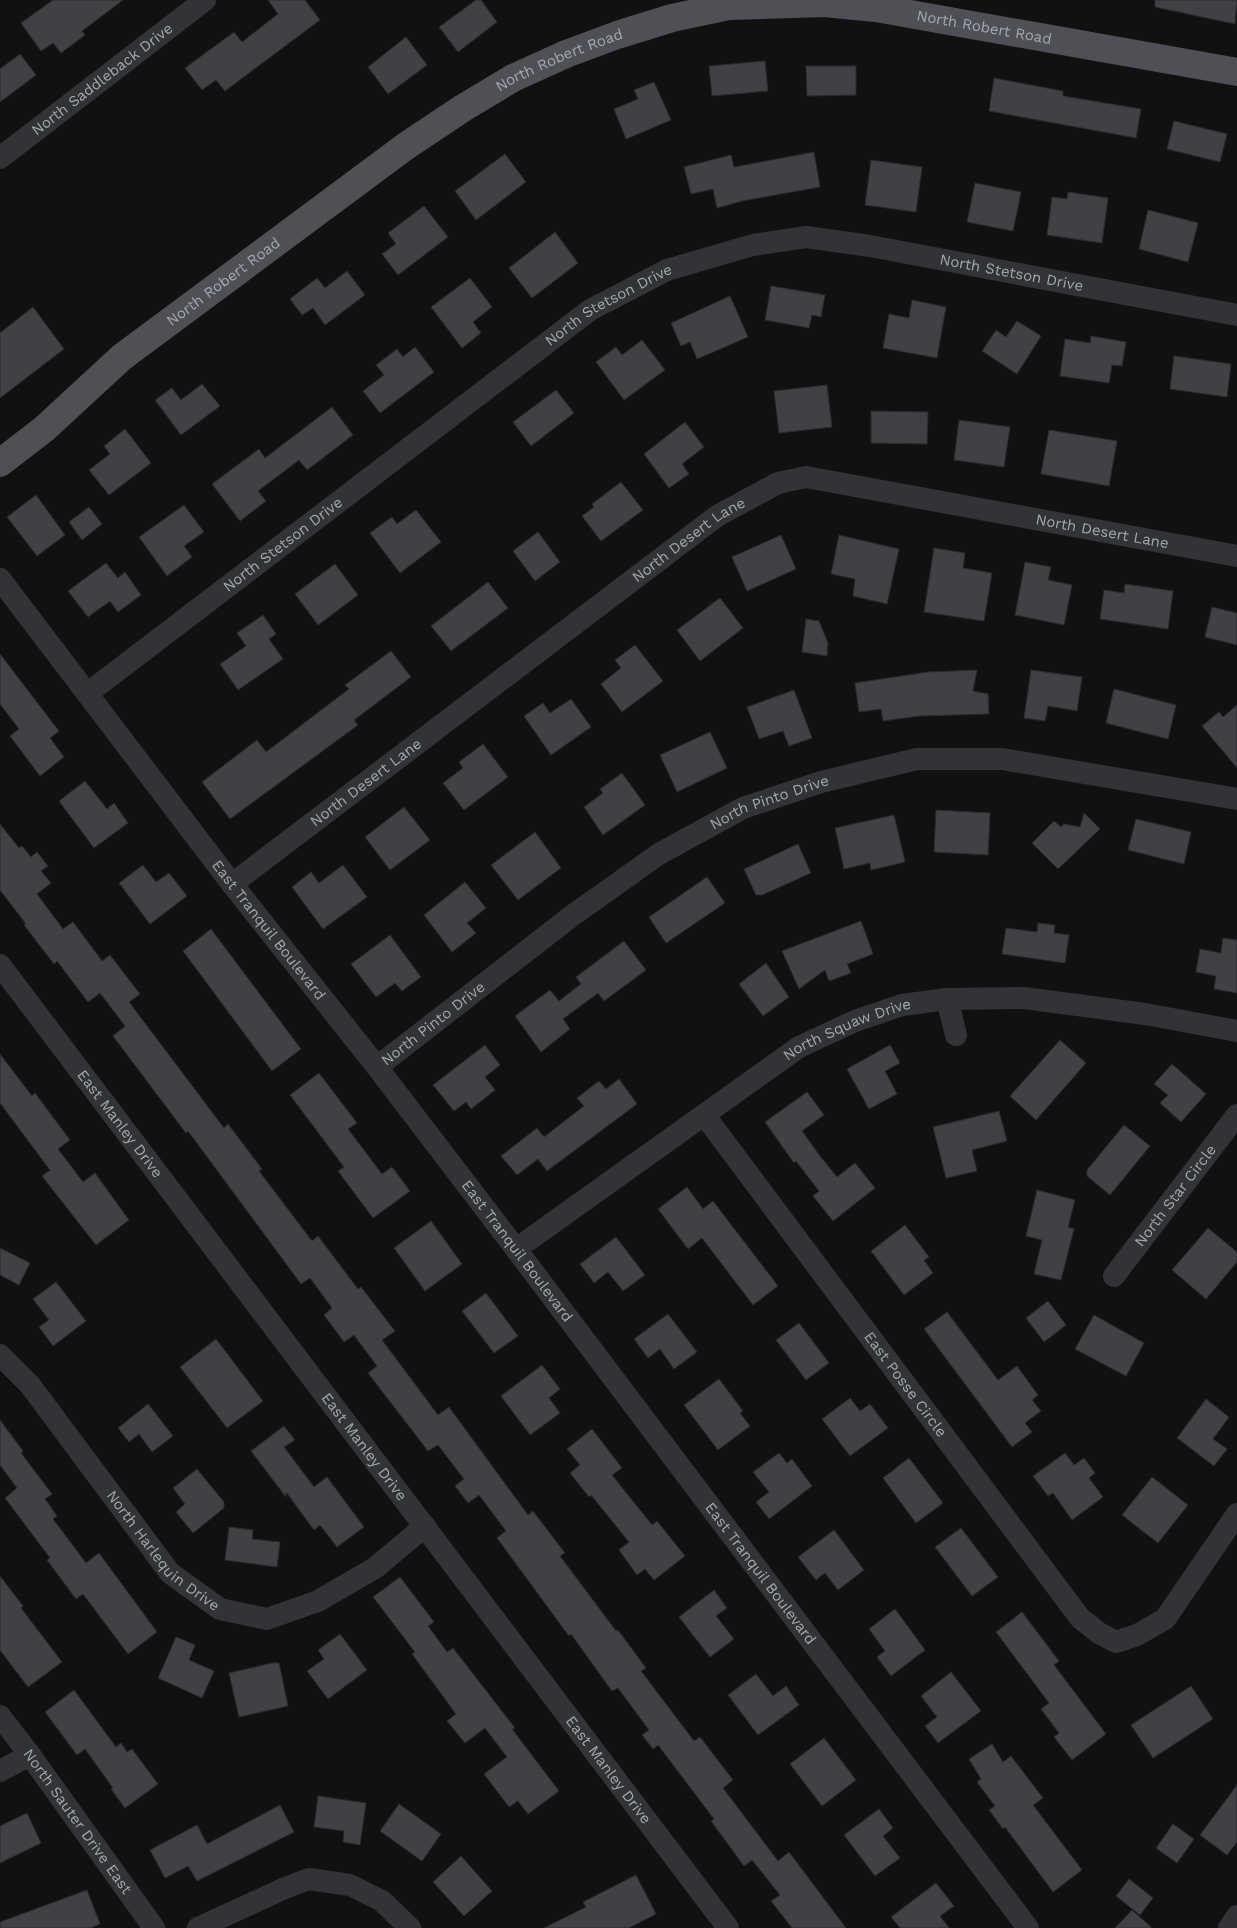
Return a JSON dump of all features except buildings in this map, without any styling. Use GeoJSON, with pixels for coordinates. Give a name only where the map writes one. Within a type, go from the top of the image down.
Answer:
{"type":"FeatureCollection","features":[{"type":"Feature","properties":{"kind":"main road","name":"North Robert Road"},"geometry":{"type":"LineString","coordinates":[[0,463],[44,429],[122,357],[406,146],[513,78],[566,54],[617,35],[672,18],[728,6],[824,4],[876,8],[1237,72]]}},
{"type":"Feature","properties":{"kind":"street","name":"North Saddleback Drive"},"geometry":{"type":"LineString","coordinates":[[0,158],[205,0]]}},
{"type":"Feature","properties":{"kind":"street","name":"North Stetson Drive"},"geometry":{"type":"LineString","coordinates":[[88,693],[590,310],[666,270],[753,245],[806,237],[870,246],[1237,315]]}},
{"type":"Feature","properties":{"kind":"street","name":"North Desert Lane"},"geometry":{"type":"LineString","coordinates":[[232,884],[717,516],[778,483],[806,477],[1237,556]]}},
{"type":"Feature","properties":{"kind":"street","name":"East Tranquil Boulevard"},"geometry":{"type":"LineString","coordinates":[[0,579],[232,884],[377,1067],[516,1249],[1028,1928]]}},
{"type":"Feature","properties":{"kind":"street","name":"North Pinto Drive"},"geometry":{"type":"LineString","coordinates":[[377,1067],[573,915],[659,854],[744,808],[821,782],[917,759],[1002,760],[1237,799]]}},
{"type":"Feature","properties":{"kind":"street","name":"East Manley Drive"},"geometry":{"type":"LineString","coordinates":[[0,965],[425,1526],[726,1928]]}},
{"type":"Feature","properties":{"kind":"street","name":"North Squaw Drive"},"geometry":{"type":"LineString","coordinates":[[516,1249],[705,1116],[799,1047],[855,1021],[902,1005],[947,999],[1024,998],[1145,1014],[1237,1031]]}},
{"type":"Feature","properties":{"kind":"street"},"geometry":{"type":"LineString","coordinates":[[947,999],[956,1035]]}},
{"type":"Feature","properties":{"kind":"street","name":"North Star Circle"},"geometry":{"type":"LineString","coordinates":[[1114,1276],[1237,1115]]}},
{"type":"Feature","properties":{"kind":"street","name":"East Posse Circle"},"geometry":{"type":"LineString","coordinates":[[705,1116],[1080,1618],[1099,1633],[1116,1642],[1137,1635],[1165,1619],[1237,1514]]}},
{"type":"Feature","properties":{"kind":"street","name":"North Harlequin Drive"},"geometry":{"type":"LineString","coordinates":[[0,1355],[30,1385],[170,1574],[220,1609],[267,1619],[318,1601],[375,1568],[425,1526]]}},
{"type":"Feature","properties":{"kind":"street","name":"North Sauter Drive East"},"geometry":{"type":"LineString","coordinates":[[0,1716],[30,1754],[154,1928]]}},
{"type":"Feature","properties":{"kind":"street"},"geometry":{"type":"LineString","coordinates":[[0,1771],[30,1754]]}},
{"type":"Feature","properties":{"kind":"street"},"geometry":{"type":"LineString","coordinates":[[198,1928],[309,1879],[350,1885],[382,1901],[410,1928]]}},
{"type":"Feature","properties":{"kind":"street"},"geometry":{"type":"LineString","coordinates":[[1229,1928],[1237,1916]]}}]}
